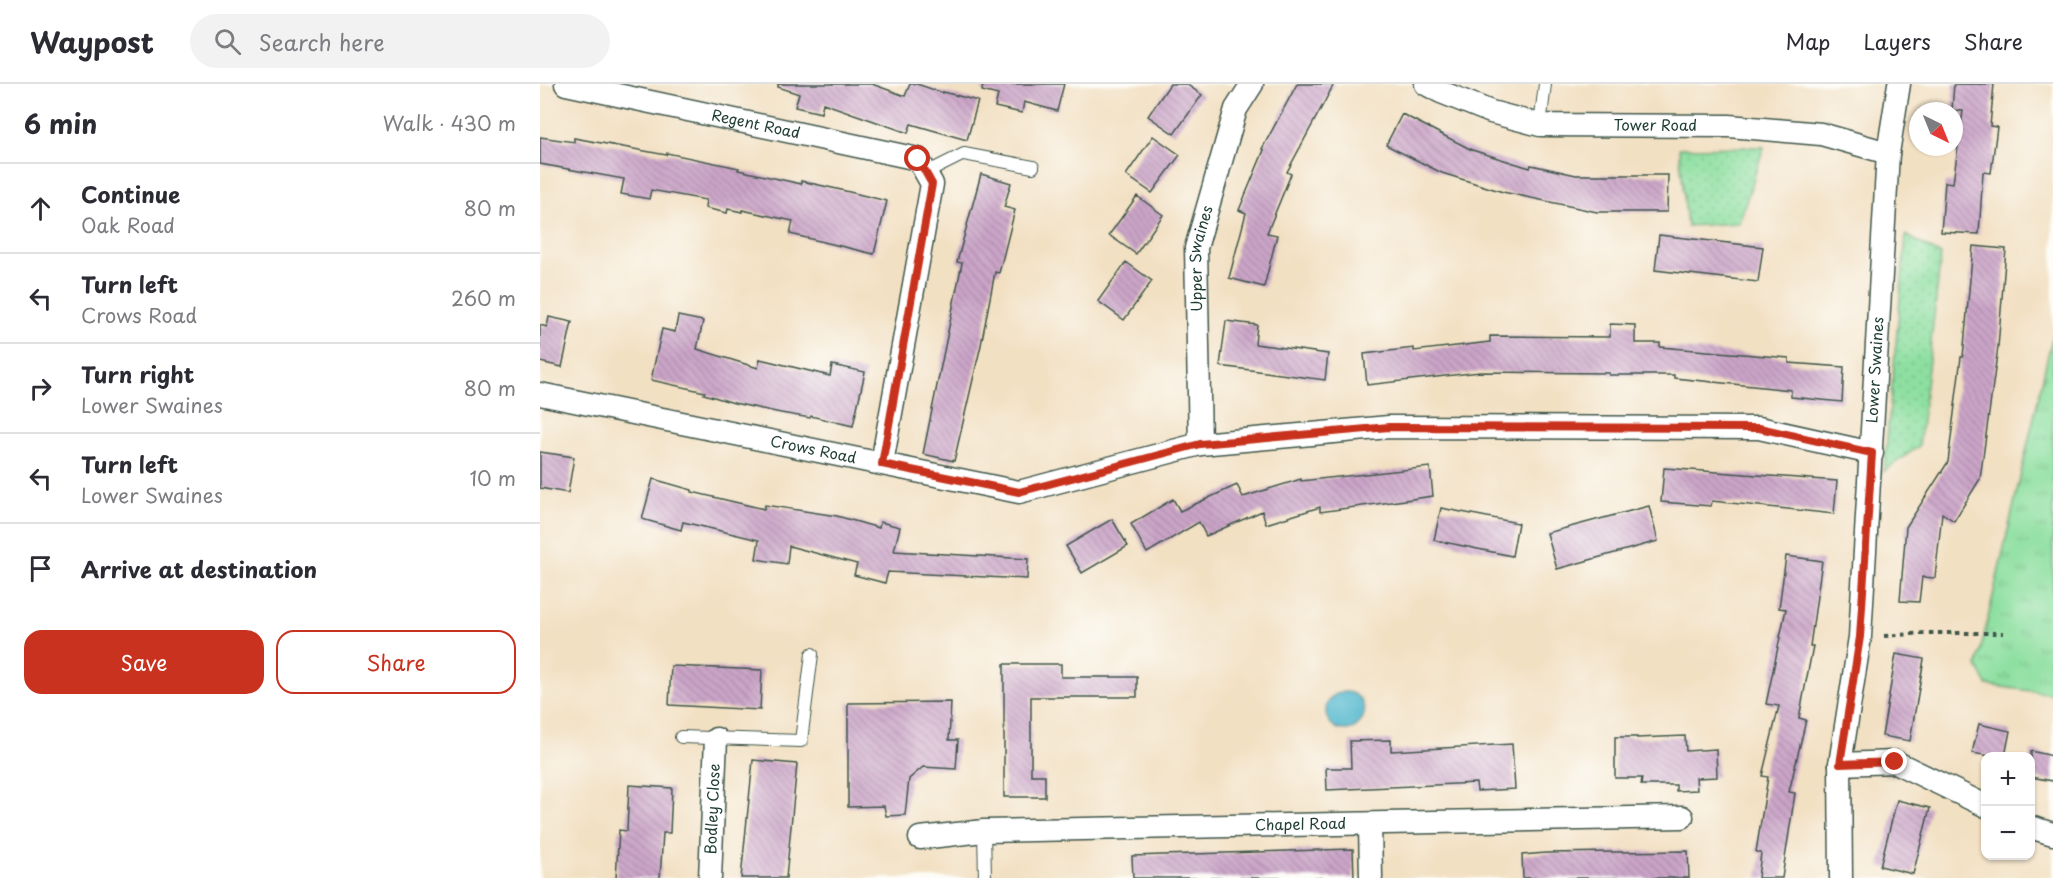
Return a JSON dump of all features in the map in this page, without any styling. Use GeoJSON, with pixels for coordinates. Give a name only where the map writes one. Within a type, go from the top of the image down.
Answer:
{"type":"FeatureCollection","features":[{"type":"Feature","properties":{"kind":"street","name":"Regent Road"},"geometry":{"type":"LineString","coordinates":[[566,84],[918,159],[929,178]]}},
{"type":"Feature","properties":{"kind":"street","name":"Upper Swaines"},"geometry":{"type":"LineString","coordinates":[[1200,444],[1196,248],[1236,109],[1252,84]]}},
{"type":"Feature","properties":{"kind":"street","name":"Lower Swaines"},"geometry":{"type":"LineString","coordinates":[[1841,878],[1840,764],[1860,637],[1888,153],[1899,84]]}},
{"type":"Feature","properties":{"kind":"street","name":"Tower Road"},"geometry":{"type":"LineString","coordinates":[[1438,87],[1491,112],[1540,125],[1729,126],[1821,134],[1888,153]]}},
{"type":"Feature","properties":{"kind":"street"},"geometry":{"type":"LineString","coordinates":[[882,464],[929,178]]}},
{"type":"Feature","properties":{"kind":"street","name":"Crows Road"},"geometry":{"type":"LineString","coordinates":[[540,394],[1019,492],[1200,444],[1389,427],[1759,428],[1872,453]]}},
{"type":"Feature","properties":{"kind":"street","name":"Bodley Close"},"geometry":{"type":"LineString","coordinates":[[710,878],[716,739]]}},
{"type":"Feature","properties":{"kind":"street"},"geometry":{"type":"LineString","coordinates":[[1840,764],[1895,762],[1981,804]]}},
{"type":"Feature","properties":{"kind":"street","name":"Chapel Road"},"geometry":{"type":"LineString","coordinates":[[920,838],[984,831],[1682,817]]}},
{"type":"Feature","properties":{"kind":"street"},"geometry":{"type":"LineString","coordinates":[[1370,824],[1371,878]]}},
{"type":"Feature","properties":{"kind":"street"},"geometry":{"type":"LineString","coordinates":[[2035,828],[2053,834]]}},
{"type":"Feature","properties":{"kind":"lane"},"geometry":{"type":"LineString","coordinates":[[1540,125],[1545,84]]}},
{"type":"Feature","properties":{"kind":"lane"},"geometry":{"type":"LineString","coordinates":[[929,178],[964,154],[1033,167]]}},
{"type":"Feature","properties":{"kind":"lane"},"geometry":{"type":"LineString","coordinates":[[681,737],[801,741],[812,654]]}},
{"type":"Feature","properties":{"kind":"lane"},"geometry":{"type":"LineString","coordinates":[[984,831],[985,878]]}},
{"type":"Feature","properties":{"kind":"path"},"geometry":{"type":"LineString","coordinates":[[1860,637],[1926,633],[2003,633]]}},
{"type":"Feature","properties":{"kind":"green space"},"geometry":{"type":"Polygon","coordinates":[[[1764,147],[1739,223],[1687,226],[1679,148],[1764,147]]]}},
{"type":"Feature","properties":{"kind":"green space"},"geometry":{"type":"Polygon","coordinates":[[[1906,235],[1941,255],[1919,446],[1884,471],[1906,235]]]}},
{"type":"Feature","properties":{"kind":"green space"},"geometry":{"type":"Polygon","coordinates":[[[2053,333],[2053,694],[1987,685],[1977,666],[2053,333]]]}},
{"type":"Feature","properties":{"kind":"water"},"geometry":{"type":"Polygon","coordinates":[[[1345,692],[1358,698],[1364,711],[1358,724],[1345,730],[1332,724],[1326,711],[1332,698],[1345,692]]]}},
{"type":"Feature","properties":{"kind":"building"},"geometry":{"type":"Polygon","coordinates":[[[778,84],[872,84],[905,96],[910,84],[917,84],[978,101],[967,140],[911,124],[908,133],[823,103],[821,113],[795,107],[799,94],[778,87],[778,84]]]}},
{"type":"Feature","properties":{"kind":"building"},"geometry":{"type":"Polygon","coordinates":[[[983,84],[1064,84],[1057,111],[1024,102],[1022,113],[995,107],[998,95],[982,91],[983,84]]]}},
{"type":"Feature","properties":{"kind":"building"},"geometry":{"type":"Polygon","coordinates":[[[1170,84],[1186,84],[1202,95],[1174,134],[1148,116],[1170,84]]]}},
{"type":"Feature","properties":{"kind":"building"},"geometry":{"type":"Polygon","coordinates":[[[1297,84],[1334,84],[1287,172],[1291,174],[1267,233],[1277,235],[1264,287],[1229,278],[1246,213],[1239,210],[1264,150],[1262,149],[1297,84]]]}},
{"type":"Feature","properties":{"kind":"building"},"geometry":{"type":"Polygon","coordinates":[[[1954,84],[1994,84],[1990,126],[1997,127],[1991,173],[1983,172],[1979,234],[1941,232],[1945,182],[1953,183],[1957,156],[1963,156],[1963,102],[1953,102],[1954,84]]]}},
{"type":"Feature","properties":{"kind":"building"},"geometry":{"type":"Polygon","coordinates":[[[1402,114],[1472,150],[1530,168],[1531,165],[1576,175],[1668,175],[1667,212],[1597,212],[1503,192],[1442,173],[1386,145],[1402,114]]]}},
{"type":"Feature","properties":{"kind":"building"},"geometry":{"type":"Polygon","coordinates":[[[1153,136],[1180,155],[1152,193],[1126,175],[1153,136]]]}},
{"type":"Feature","properties":{"kind":"building"},"geometry":{"type":"Polygon","coordinates":[[[540,137],[574,142],[574,138],[666,155],[667,153],[887,201],[874,254],[790,234],[793,221],[742,210],[742,212],[728,209],[727,213],[705,208],[706,200],[651,190],[649,199],[621,194],[624,179],[540,164],[540,137]]]}},
{"type":"Feature","properties":{"kind":"building"},"geometry":{"type":"Polygon","coordinates":[[[981,174],[1011,183],[1004,207],[1015,210],[999,273],[995,272],[954,461],[923,454],[962,263],[957,262],[981,174]]]}},
{"type":"Feature","properties":{"kind":"building"},"geometry":{"type":"Polygon","coordinates":[[[1137,196],[1163,215],[1136,254],[1109,235],[1137,196]]]}},
{"type":"Feature","properties":{"kind":"building"},"geometry":{"type":"Polygon","coordinates":[[[1659,235],[1763,247],[1758,282],[1655,270],[1659,235]]]}},
{"type":"Feature","properties":{"kind":"building"},"geometry":{"type":"Polygon","coordinates":[[[1973,246],[2006,249],[1998,347],[1980,479],[1954,521],[1942,513],[1935,578],[1922,577],[1919,602],[1900,601],[1906,527],[1948,462],[1961,357],[1963,357],[1973,246]]]}},
{"type":"Feature","properties":{"kind":"building"},"geometry":{"type":"Polygon","coordinates":[[[1126,262],[1152,281],[1124,320],[1098,301],[1126,262]]]}},
{"type":"Feature","properties":{"kind":"building"},"geometry":{"type":"Polygon","coordinates":[[[678,316],[703,321],[697,349],[758,368],[760,359],[830,376],[832,365],[865,372],[853,426],[811,416],[810,418],[734,403],[704,394],[705,392],[651,380],[662,329],[675,332],[678,316]]]}},
{"type":"Feature","properties":{"kind":"building"},"geometry":{"type":"Polygon","coordinates":[[[549,317],[572,322],[562,367],[540,362],[540,325],[547,327],[549,317]]]}},
{"type":"Feature","properties":{"kind":"building"},"geometry":{"type":"Polygon","coordinates":[[[1226,321],[1257,325],[1255,344],[1328,354],[1325,380],[1220,366],[1226,321]]]}},
{"type":"Feature","properties":{"kind":"building"},"geometry":{"type":"Polygon","coordinates":[[[1610,324],[1635,325],[1635,343],[1660,343],[1660,347],[1789,358],[1789,363],[1844,367],[1842,402],[1791,397],[1791,390],[1674,378],[1674,375],[1480,372],[1367,385],[1364,354],[1490,342],[1490,336],[1610,337],[1610,324]]]}},
{"type":"Feature","properties":{"kind":"building"},"geometry":{"type":"Polygon","coordinates":[[[540,452],[574,457],[568,493],[540,488],[540,452]]]}},
{"type":"Feature","properties":{"kind":"building"},"geometry":{"type":"Polygon","coordinates":[[[1430,467],[1433,496],[1320,512],[1320,507],[1266,524],[1262,511],[1206,536],[1199,522],[1147,553],[1131,524],[1173,499],[1180,511],[1237,485],[1243,497],[1301,479],[1301,481],[1430,467]]]}},
{"type":"Feature","properties":{"kind":"building"},"geometry":{"type":"Polygon","coordinates":[[[1664,468],[1837,481],[1834,514],[1712,501],[1711,506],[1661,502],[1664,468]]]}},
{"type":"Feature","properties":{"kind":"building"},"geometry":{"type":"Polygon","coordinates":[[[653,479],[692,490],[692,492],[764,509],[765,505],[837,516],[879,528],[880,522],[900,527],[894,551],[1028,559],[1027,579],[888,572],[885,583],[854,575],[857,564],[789,546],[787,564],[756,559],[759,540],[683,522],[681,530],[642,519],[653,479]]]}},
{"type":"Feature","properties":{"kind":"building"},"geometry":{"type":"Polygon","coordinates":[[[1649,506],[1658,541],[1557,569],[1547,533],[1649,506]]]}},
{"type":"Feature","properties":{"kind":"building"},"geometry":{"type":"Polygon","coordinates":[[[1441,508],[1518,523],[1512,556],[1434,540],[1441,508]]]}},
{"type":"Feature","properties":{"kind":"building"},"geometry":{"type":"Polygon","coordinates":[[[1112,519],[1128,546],[1082,573],[1066,546],[1112,519]]]}},
{"type":"Feature","properties":{"kind":"building"},"geometry":{"type":"Polygon","coordinates":[[[1786,556],[1822,561],[1810,646],[1813,646],[1799,718],[1806,720],[1789,792],[1795,793],[1782,878],[1758,878],[1761,853],[1756,852],[1768,777],[1762,776],[1779,706],[1766,704],[1786,609],[1779,608],[1786,556]]]}},
{"type":"Feature","properties":{"kind":"building"},"geometry":{"type":"Polygon","coordinates":[[[1896,654],[1924,659],[1910,741],[1882,736],[1896,654]]]}},
{"type":"Feature","properties":{"kind":"building"},"geometry":{"type":"Polygon","coordinates":[[[1004,664],[1061,664],[1061,677],[1137,677],[1137,697],[1031,697],[1031,775],[1045,775],[1045,797],[1004,797],[1004,664]]]}},
{"type":"Feature","properties":{"kind":"building"},"geometry":{"type":"Polygon","coordinates":[[[671,666],[762,670],[760,710],[669,705],[671,666]]]}},
{"type":"Feature","properties":{"kind":"building"},"geometry":{"type":"Polygon","coordinates":[[[951,702],[949,740],[958,740],[956,769],[923,767],[909,779],[905,815],[886,816],[884,806],[848,807],[848,703],[951,702]]]}},
{"type":"Feature","properties":{"kind":"building"},"geometry":{"type":"Polygon","coordinates":[[[1979,724],[2010,731],[2006,752],[1972,753],[1979,724]]]}},
{"type":"Feature","properties":{"kind":"building"},"geometry":{"type":"Polygon","coordinates":[[[1685,736],[1686,751],[1716,749],[1717,777],[1696,778],[1697,790],[1676,791],[1676,785],[1641,785],[1642,778],[1615,778],[1615,737],[1685,736]]]}},
{"type":"Feature","properties":{"kind":"building"},"geometry":{"type":"Polygon","coordinates":[[[1391,740],[1391,751],[1512,744],[1515,789],[1477,791],[1476,783],[1327,790],[1326,768],[1351,768],[1350,741],[1391,740]]]}},
{"type":"Feature","properties":{"kind":"building"},"geometry":{"type":"Polygon","coordinates":[[[2031,751],[2053,756],[2053,781],[2035,778],[2035,752],[2031,751]]]}},
{"type":"Feature","properties":{"kind":"building"},"geometry":{"type":"Polygon","coordinates":[[[753,760],[797,764],[786,878],[741,878],[753,760]]]}},
{"type":"Feature","properties":{"kind":"building"},"geometry":{"type":"Polygon","coordinates":[[[629,785],[672,788],[670,833],[663,833],[660,878],[616,878],[619,830],[627,831],[629,785]]]}},
{"type":"Feature","properties":{"kind":"building"},"geometry":{"type":"Polygon","coordinates":[[[1897,800],[1930,808],[1913,874],[1880,866],[1897,800]]]}},
{"type":"Feature","properties":{"kind":"building"},"geometry":{"type":"Polygon","coordinates":[[[1353,849],[1354,878],[1133,878],[1132,856],[1353,849]]]}},
{"type":"Feature","properties":{"kind":"building"},"geometry":{"type":"Polygon","coordinates":[[[1688,851],[1689,878],[1523,878],[1522,855],[1688,851]]]}},
{"type":"Feature","properties":{"kind":"route"},"geometry":{"type":"LineString","coordinates":[[918,159],[932,184],[882,464],[1019,492],[1200,444],[1389,427],[1759,428],[1872,453],[1860,637],[1840,764],[1895,762]]}}]}
